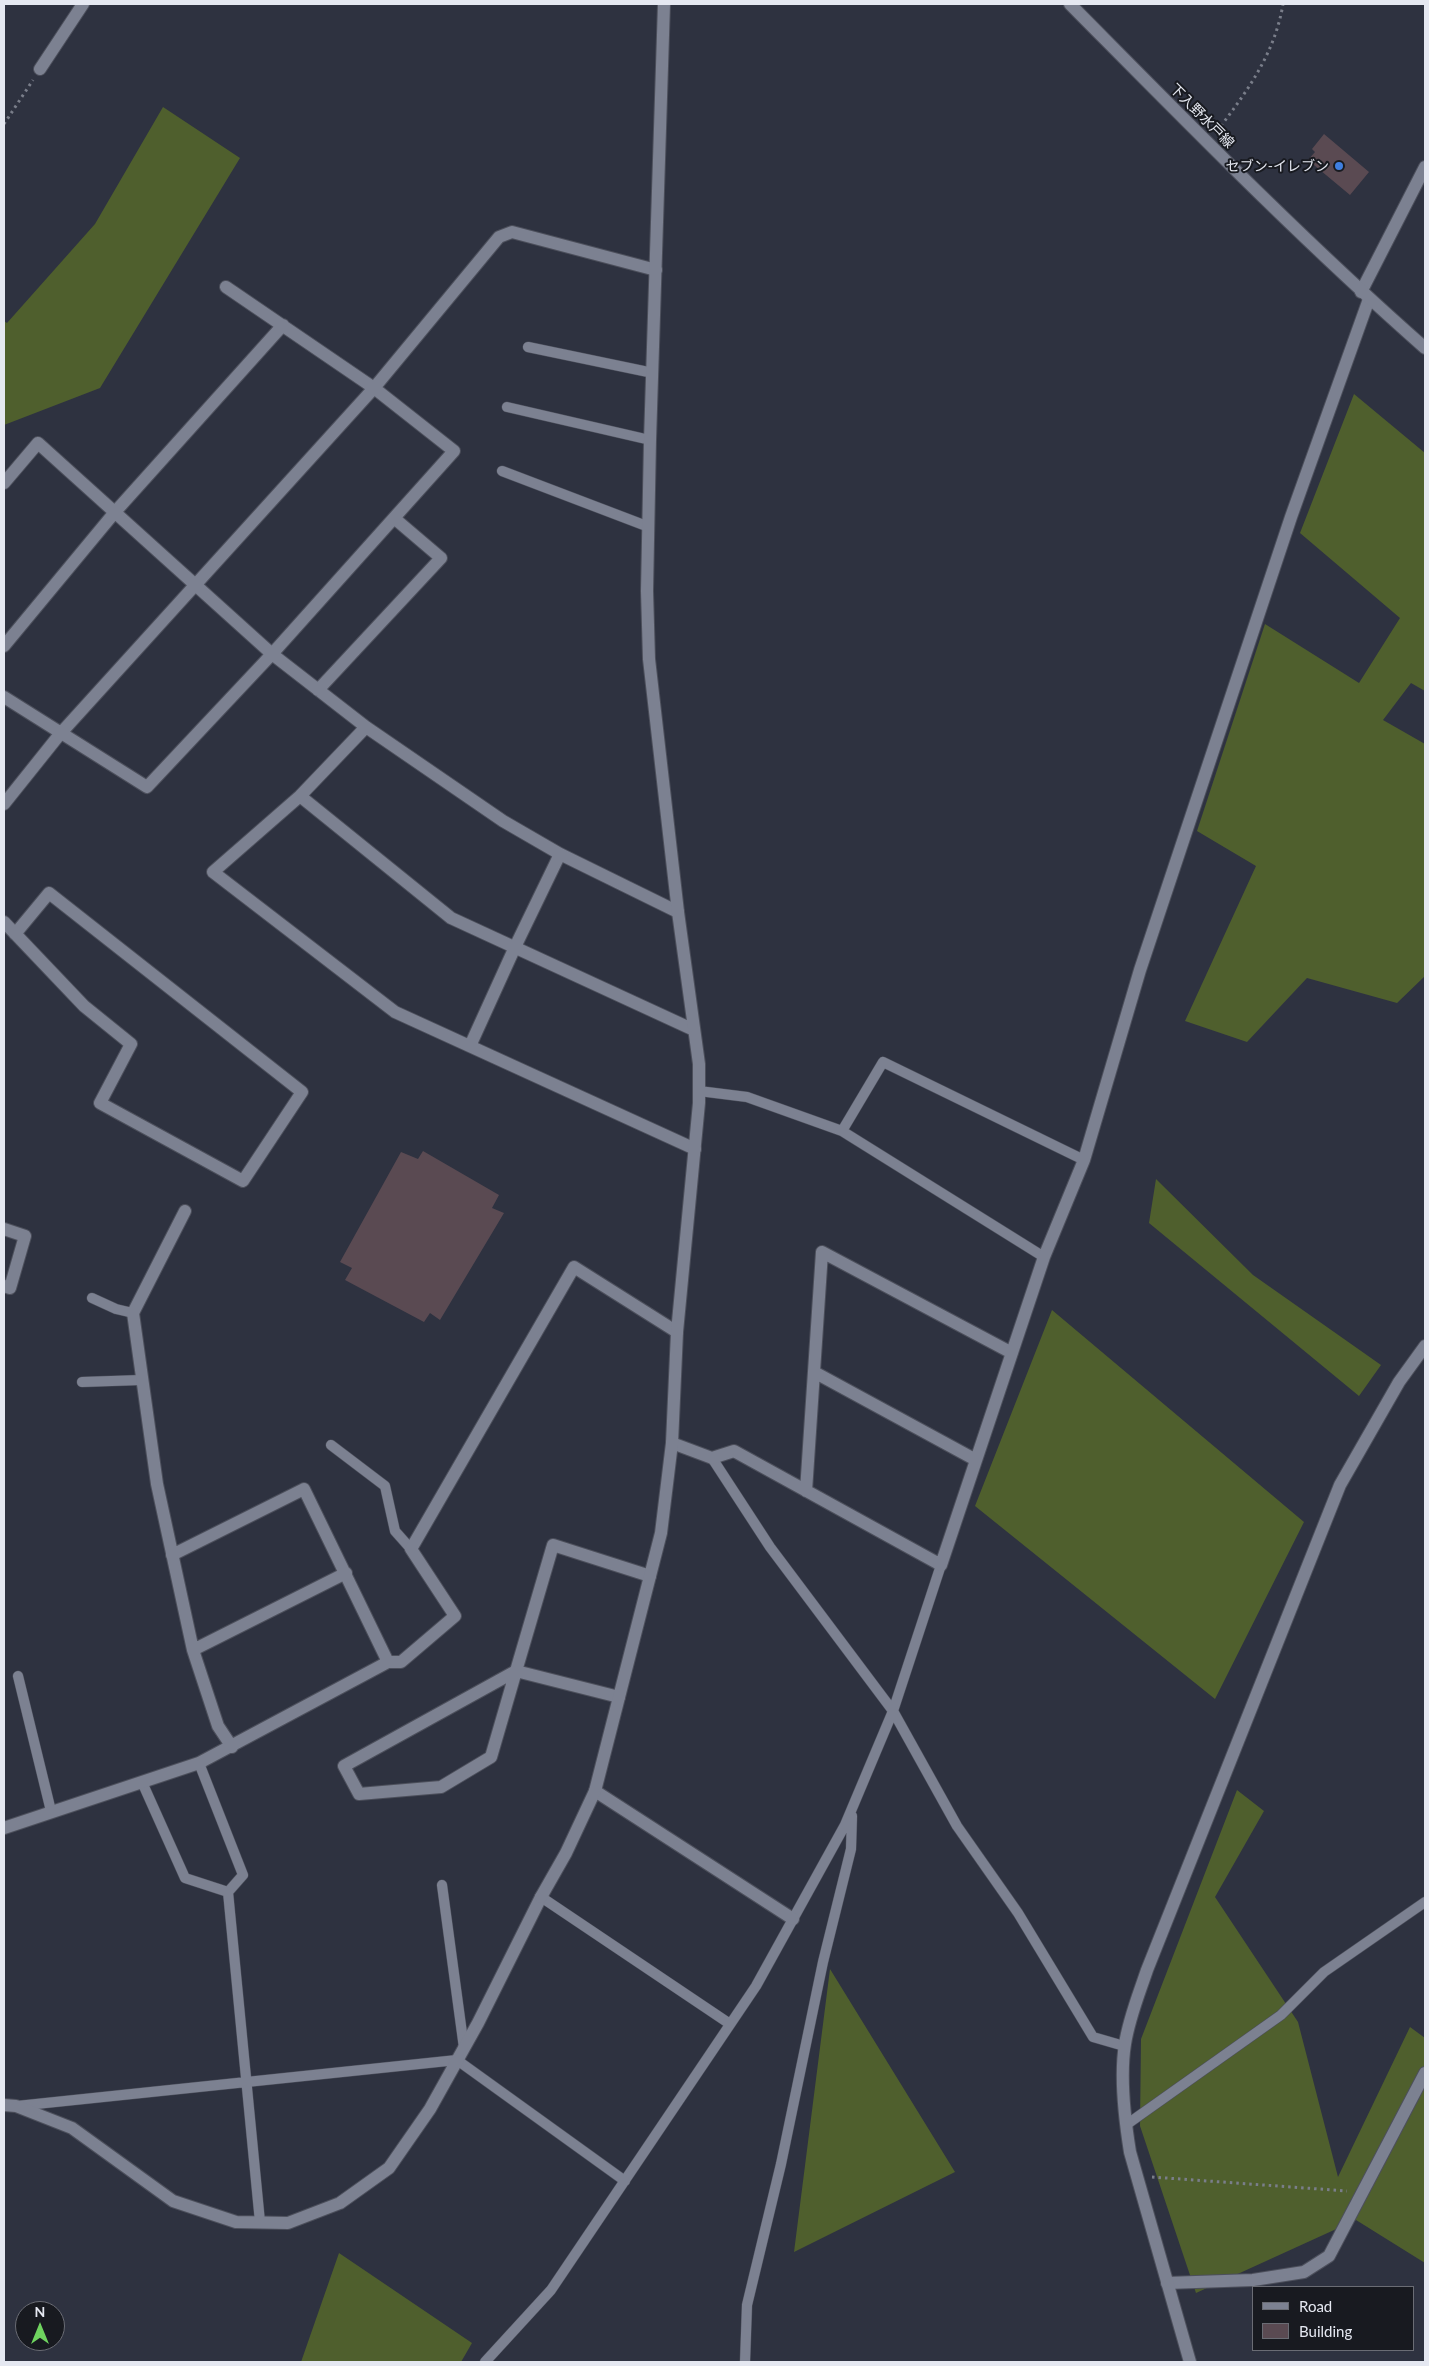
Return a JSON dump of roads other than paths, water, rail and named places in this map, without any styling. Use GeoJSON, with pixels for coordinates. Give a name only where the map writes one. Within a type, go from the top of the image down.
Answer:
{"type":"FeatureCollection","features":[{"type":"Feature","properties":{"kind":"street"},"geometry":{"type":"LineString","coordinates":[[40,69],[83,4]]}},
{"type":"Feature","properties":{"kind":"street"},"geometry":{"type":"LineString","coordinates":[[10,2106],[72,2128],[173,2201],[236,2222],[288,2223],[340,2203],[389,2168],[430,2109],[570,1845],[595,1791],[661,1534],[672,1443],[677,1332],[699,1091],[699,1064],[678,912],[648,659],[650,440],[664,4]]}},
{"type":"Feature","properties":{"kind":"street","name":"下入野水戸線"},"geometry":{"type":"LineString","coordinates":[[1070,4],[1208,143],[1365,295],[1425,348]]}},
{"type":"Feature","properties":{"kind":"street"},"geometry":{"type":"LineString","coordinates":[[672,1443],[712,1458],[734,1451],[941,1565],[1044,1257],[1084,1160],[1140,970],[1365,295],[1425,168]]}},
{"type":"Feature","properties":{"kind":"street"},"geometry":{"type":"LineString","coordinates":[[4,804],[60,734],[195,583],[374,388],[499,238],[512,232],[656,270]]}},
{"type":"Feature","properties":{"kind":"street"},"geometry":{"type":"LineString","coordinates":[[4,697],[147,787],[272,654],[454,451],[374,388],[226,287]]}},
{"type":"Feature","properties":{"kind":"street"},"geometry":{"type":"LineString","coordinates":[[4,646],[115,512],[283,325]]}},
{"type":"Feature","properties":{"kind":"street"},"geometry":{"type":"LineString","coordinates":[[4,483],[38,444],[272,654],[366,727],[503,821],[560,854],[678,912]]}},
{"type":"Feature","properties":{"kind":"street"},"geometry":{"type":"LineString","coordinates":[[318,690],[441,558],[394,518]]}},
{"type":"Feature","properties":{"kind":"street"},"geometry":{"type":"LineString","coordinates":[[366,727],[300,796],[213,872],[396,1012],[695,1149]]}},
{"type":"Feature","properties":{"kind":"street"},"geometry":{"type":"LineString","coordinates":[[300,796],[451,918],[694,1030]]}},
{"type":"Feature","properties":{"kind":"street"},"geometry":{"type":"LineString","coordinates":[[470,1046],[514,947],[560,854]]}},
{"type":"Feature","properties":{"kind":"street"},"geometry":{"type":"LineString","coordinates":[[4,922],[15,934],[84,1006],[131,1044],[100,1103],[243,1181],[302,1092],[49,893],[15,934]]}},
{"type":"Feature","properties":{"kind":"street"},"geometry":{"type":"LineString","coordinates":[[185,1212],[133,1313],[157,1484],[193,1650],[218,1726],[232,1747]]}},
{"type":"Feature","properties":{"kind":"street"},"geometry":{"type":"LineString","coordinates":[[4,1230],[25,1236],[10,1288],[4,1286]]}},
{"type":"Feature","properties":{"kind":"street"},"geometry":{"type":"LineString","coordinates":[[806,1491],[822,1252],[1012,1353]]}},
{"type":"Feature","properties":{"kind":"street"},"geometry":{"type":"LineString","coordinates":[[4,1828],[199,1763],[388,1662],[401,1662],[455,1616],[411,1549],[574,1267],[677,1332]]}},
{"type":"Feature","properties":{"kind":"street"},"geometry":{"type":"LineString","coordinates":[[1190,2362],[1136,2176],[1126,2125],[1124,2046],[1147,1970],[1340,1485],[1399,1382],[1425,1346]]}},
{"type":"Feature","properties":{"kind":"street"},"geometry":{"type":"LineString","coordinates":[[814,1372],[976,1460]]}},
{"type":"Feature","properties":{"kind":"street"},"geometry":{"type":"LineString","coordinates":[[172,1555],[304,1489],[388,1662]]}},
{"type":"Feature","properties":{"kind":"street"},"geometry":{"type":"LineString","coordinates":[[619,1697],[516,1672],[344,1766],[359,1794],[441,1787],[491,1757],[516,1672],[553,1545],[650,1576]]}},
{"type":"Feature","properties":{"kind":"street"},"geometry":{"type":"LineString","coordinates":[[193,1650],[346,1573]]}},
{"type":"Feature","properties":{"kind":"street"},"geometry":{"type":"LineString","coordinates":[[595,1791],[793,1919]]}},
{"type":"Feature","properties":{"kind":"street"},"geometry":{"type":"LineString","coordinates":[[1167,2283],[1253,2280],[1304,2272],[1329,2256],[1425,2073]]}},
{"type":"Feature","properties":{"kind":"lane"},"geometry":{"type":"LineString","coordinates":[[528,346],[653,373]]}},
{"type":"Feature","properties":{"kind":"lane"},"geometry":{"type":"LineString","coordinates":[[507,407],[650,440]]}},
{"type":"Feature","properties":{"kind":"lane"},"geometry":{"type":"LineString","coordinates":[[502,471],[648,527]]}},
{"type":"Feature","properties":{"kind":"lane"},"geometry":{"type":"LineString","coordinates":[[842,1131],[883,1062],[1084,1160]]}},
{"type":"Feature","properties":{"kind":"lane"},"geometry":{"type":"LineString","coordinates":[[699,1091],[747,1097],[842,1131],[1044,1257]]}},
{"type":"Feature","properties":{"kind":"lane"},"geometry":{"type":"LineString","coordinates":[[92,1298],[116,1309],[133,1313]]}},
{"type":"Feature","properties":{"kind":"lane"},"geometry":{"type":"LineString","coordinates":[[82,1382],[141,1380]]}},
{"type":"Feature","properties":{"kind":"lane"},"geometry":{"type":"LineString","coordinates":[[331,1445],[385,1486],[395,1531],[411,1549]]}},
{"type":"Feature","properties":{"kind":"lane"},"geometry":{"type":"LineString","coordinates":[[712,1458],[770,1547],[893,1711],[957,1826],[1018,1913],[1093,2037],[1124,2046]]}},
{"type":"Feature","properties":{"kind":"lane"},"geometry":{"type":"LineString","coordinates":[[485,2362],[551,2290],[756,1986],[852,1810],[893,1711],[941,1565]]}},
{"type":"Feature","properties":{"kind":"lane"},"geometry":{"type":"LineString","coordinates":[[18,1676],[51,1811]]}},
{"type":"Feature","properties":{"kind":"lane"},"geometry":{"type":"LineString","coordinates":[[199,1763],[243,1875],[228,1892],[260,2222]]}},
{"type":"Feature","properties":{"kind":"lane"},"geometry":{"type":"LineString","coordinates":[[142,1782],[185,1878],[228,1892]]}},
{"type":"Feature","properties":{"kind":"lane"},"geometry":{"type":"LineString","coordinates":[[745,2362],[747,2305],[781,2164],[823,1962],[851,1848],[852,1810]]}},
{"type":"Feature","properties":{"kind":"lane"},"geometry":{"type":"LineString","coordinates":[[442,1885],[464,2048]]}},
{"type":"Feature","properties":{"kind":"lane"},"geometry":{"type":"LineString","coordinates":[[541,1897],[730,2024]]}},
{"type":"Feature","properties":{"kind":"lane"},"geometry":{"type":"LineString","coordinates":[[1126,2125],[1281,2015],[1324,1972],[1425,1902]]}},
{"type":"Feature","properties":{"kind":"lane"},"geometry":{"type":"LineString","coordinates":[[10,2106],[457,2060],[625,2181]]}},
{"type":"Feature","properties":{"kind":"place","name":"セブン-イレブン"},"geometry":{"type":"Point","coordinates":[1339,166]}}]}
